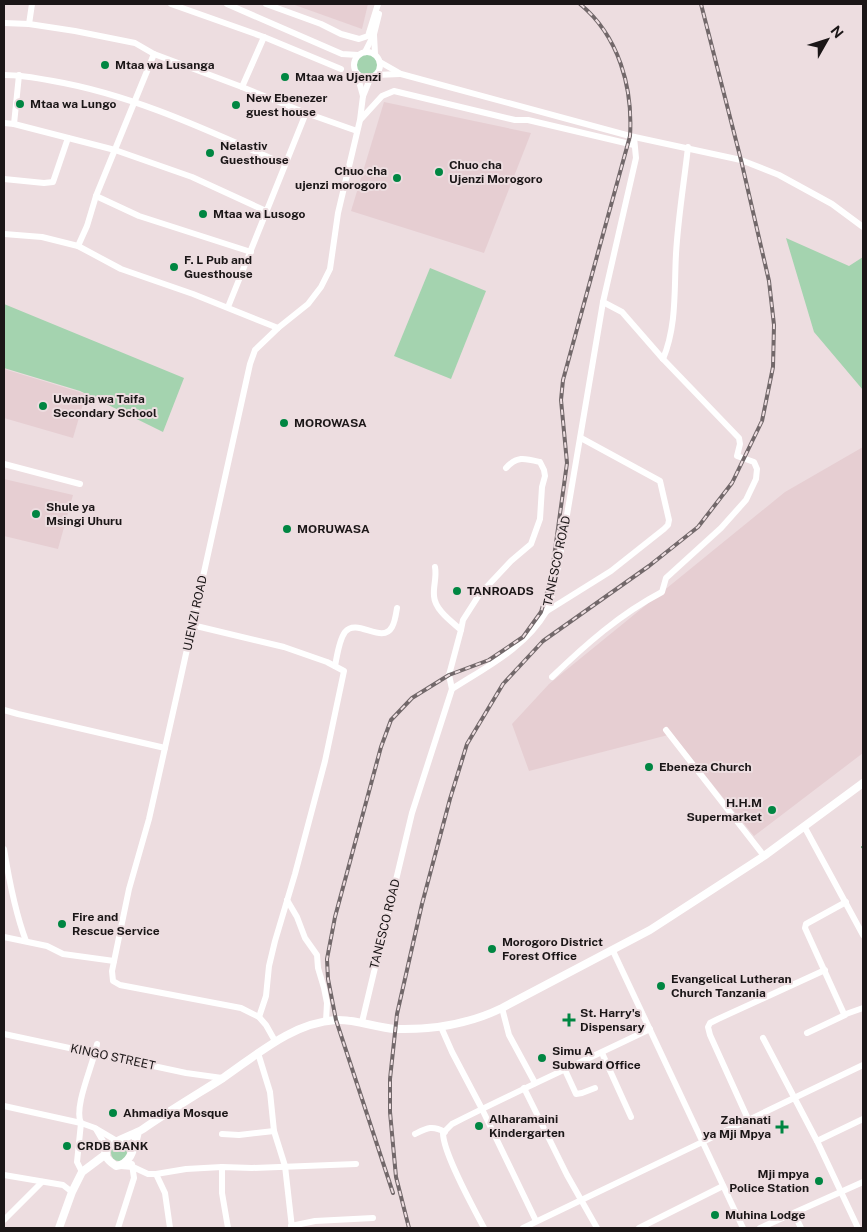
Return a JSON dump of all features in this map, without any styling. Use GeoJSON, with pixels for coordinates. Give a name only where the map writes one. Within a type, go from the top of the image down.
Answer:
{"type":"FeatureCollection","features":[{"type":"Feature","properties":{"kind":"main road"},"geometry":{"type":"LineString","coordinates":[[60,1228],[72,1192],[82,1172],[106,1151],[111,1144],[138,1132],[275,1041],[304,1026],[336,1020],[362,1022],[395,1029],[451,1026],[476,1020],[613,951],[682,910],[764,856],[863,783]]}},
{"type":"Feature","properties":{"kind":"main road"},"geometry":{"type":"LineString","coordinates":[[91,1164],[118,1166],[130,1157],[138,1132]]}},
{"type":"Feature","properties":{"kind":"main road"},"geometry":{"type":"LineString","coordinates":[[118,1141],[129,1147],[130,1157]]}},
{"type":"Feature","properties":{"kind":"main road"},"geometry":{"type":"LineString","coordinates":[[106,1151],[110,1162],[118,1166]]}},
{"type":"Feature","properties":{"kind":"street"},"geometry":{"type":"LineString","coordinates":[[29,24],[32,4]]}},
{"type":"Feature","properties":{"kind":"street"},"geometry":{"type":"LineString","coordinates":[[171,4],[264,37],[341,69]]}},
{"type":"Feature","properties":{"kind":"street"},"geometry":{"type":"LineString","coordinates":[[227,4],[342,54],[354,66],[363,96]]}},
{"type":"Feature","properties":{"kind":"street"},"geometry":{"type":"LineString","coordinates":[[266,4],[358,39],[368,36],[380,4]]}},
{"type":"Feature","properties":{"kind":"street"},"geometry":{"type":"LineString","coordinates":[[380,4],[374,34],[375,54],[380,62],[401,74],[634,137],[741,160],[779,175],[832,204],[863,228]]}},
{"type":"Feature","properties":{"kind":"street"},"geometry":{"type":"LineString","coordinates":[[4,23],[29,24],[75,31],[136,44],[154,54],[242,87],[306,114],[357,131]]}},
{"type":"Feature","properties":{"kind":"street"},"geometry":{"type":"LineString","coordinates":[[354,66],[356,58],[361,54],[374,34]]}},
{"type":"Feature","properties":{"kind":"street"},"geometry":{"type":"LineString","coordinates":[[242,87],[264,37]]}},
{"type":"Feature","properties":{"kind":"street"},"geometry":{"type":"LineString","coordinates":[[78,246],[87,226],[96,196],[154,54]]}},
{"type":"Feature","properties":{"kind":"street"},"geometry":{"type":"LineString","coordinates":[[342,54],[375,54]]}},
{"type":"Feature","properties":{"kind":"street"},"geometry":{"type":"LineString","coordinates":[[363,96],[373,77],[380,70],[380,62]]}},
{"type":"Feature","properties":{"kind":"street"},"geometry":{"type":"LineString","coordinates":[[357,74],[363,78],[401,74]]}},
{"type":"Feature","properties":{"kind":"street"},"geometry":{"type":"LineString","coordinates":[[4,75],[19,75],[77,85],[134,102],[194,125],[284,164]]}},
{"type":"Feature","properties":{"kind":"street"},"geometry":{"type":"LineString","coordinates":[[14,124],[19,75]]}},
{"type":"Feature","properties":{"kind":"street"},"geometry":{"type":"LineString","coordinates":[[360,120],[382,96],[394,91],[634,145]]}},
{"type":"Feature","properties":{"kind":"street","name":"UJENZI ROAD"},"geometry":{"type":"LineString","coordinates":[[259,1016],[241,1008],[224,1004],[120,985],[113,981],[112,972],[130,889],[149,819],[250,364],[255,350],[278,328],[308,304],[321,287],[330,269],[338,213],[360,120],[363,96]]}},
{"type":"Feature","properties":{"kind":"street"},"geometry":{"type":"LineString","coordinates":[[228,308],[284,164],[306,114]]}},
{"type":"Feature","properties":{"kind":"street"},"geometry":{"type":"LineString","coordinates":[[4,123],[115,150],[192,177],[266,211]]}},
{"type":"Feature","properties":{"kind":"street","name":"TANESCO ROAD"},"geometry":{"type":"LineString","coordinates":[[362,1022],[412,813],[452,689],[506,655],[528,635],[547,611],[558,568],[603,302],[636,158],[634,137]]}},
{"type":"Feature","properties":{"kind":"street"},"geometry":{"type":"LineString","coordinates":[[4,179],[44,183],[53,182],[68,138]]}},
{"type":"Feature","properties":{"kind":"street"},"geometry":{"type":"LineString","coordinates":[[664,359],[673,325],[676,254],[688,148]]}},
{"type":"Feature","properties":{"kind":"street"},"geometry":{"type":"LineString","coordinates":[[96,196],[139,216],[251,252]]}},
{"type":"Feature","properties":{"kind":"street"},"geometry":{"type":"LineString","coordinates":[[4,234],[42,237],[78,246],[121,269],[278,328]]}},
{"type":"Feature","properties":{"kind":"street"},"geometry":{"type":"LineString","coordinates":[[552,678],[622,616],[662,592],[666,578],[721,528],[746,500],[755,484],[756,468],[754,462],[737,456],[740,444],[739,438],[622,312],[603,302]]}},
{"type":"Feature","properties":{"kind":"street"},"geometry":{"type":"LineString","coordinates":[[547,611],[611,571],[664,529],[669,520],[660,481],[581,438]]}},
{"type":"Feature","properties":{"kind":"street"},"geometry":{"type":"LineString","coordinates":[[452,689],[450,675],[463,620],[478,595],[511,561],[531,544],[540,519],[542,487],[545,476],[540,462],[521,459],[514,460],[506,468]]}},
{"type":"Feature","properties":{"kind":"street"},"geometry":{"type":"LineString","coordinates":[[4,464],[80,484]]}},
{"type":"Feature","properties":{"kind":"street"},"geometry":{"type":"LineString","coordinates":[[435,568],[434,597],[436,606],[461,630]]}},
{"type":"Feature","properties":{"kind":"street"},"geometry":{"type":"LineString","coordinates":[[335,666],[345,632],[350,629],[360,628],[380,634],[387,632],[393,626],[397,608]]}},
{"type":"Feature","properties":{"kind":"street"},"geometry":{"type":"LineString","coordinates":[[192,625],[284,647],[344,671],[325,761],[269,966],[266,996],[259,1016],[275,1041]]}},
{"type":"Feature","properties":{"kind":"street"},"geometry":{"type":"LineString","coordinates":[[4,710],[165,748]]}},
{"type":"Feature","properties":{"kind":"street"},"geometry":{"type":"LineString","coordinates":[[666,730],[764,856]]}},
{"type":"Feature","properties":{"kind":"street"},"geometry":{"type":"LineString","coordinates":[[804,826],[846,902],[861,923],[863,935]]}},
{"type":"Feature","properties":{"kind":"street"},"geometry":{"type":"LineString","coordinates":[[4,849],[8,879],[26,941]]}},
{"type":"Feature","properties":{"kind":"street"},"geometry":{"type":"LineString","coordinates":[[287,900],[297,917],[305,938],[317,955],[318,968],[327,1003],[326,1022]]}},
{"type":"Feature","properties":{"kind":"street"},"geometry":{"type":"LineString","coordinates":[[845,1015],[806,928],[806,924],[846,902]]}},
{"type":"Feature","properties":{"kind":"street"},"geometry":{"type":"LineString","coordinates":[[4,937],[47,946],[64,954],[114,962]]}},
{"type":"Feature","properties":{"kind":"street"},"geometry":{"type":"LineString","coordinates":[[613,951],[743,1228]]}},
{"type":"Feature","properties":{"kind":"street"},"geometry":{"type":"LineString","coordinates":[[748,1120],[710,1035],[708,1027],[710,1023],[825,970]]}},
{"type":"Feature","properties":{"kind":"street"},"geometry":{"type":"LineString","coordinates":[[502,1008],[509,1035],[535,1083]]}},
{"type":"Feature","properties":{"kind":"street"},"geometry":{"type":"LineString","coordinates":[[807,1033],[863,1008]]}},
{"type":"Feature","properties":{"kind":"street"},"geometry":{"type":"LineString","coordinates":[[441,1027],[536,1222]]}},
{"type":"Feature","properties":{"kind":"street"},"geometry":{"type":"LineString","coordinates":[[484,1228],[468,1198],[445,1145],[443,1139],[445,1132],[452,1124],[650,1029]]}},
{"type":"Feature","properties":{"kind":"street","name":"KINGO STREET"},"geometry":{"type":"LineString","coordinates":[[4,1034],[186,1073],[222,1078]]}},
{"type":"Feature","properties":{"kind":"street"},"geometry":{"type":"LineString","coordinates":[[763,1038],[817,1141],[858,1228]]}},
{"type":"Feature","properties":{"kind":"street"},"geometry":{"type":"LineString","coordinates":[[82,1172],[77,1162],[81,1123],[79,1119],[80,1104],[97,1044]]}},
{"type":"Feature","properties":{"kind":"street"},"geometry":{"type":"LineString","coordinates":[[602,1052],[631,1117]]}},
{"type":"Feature","properties":{"kind":"street"},"geometry":{"type":"LineString","coordinates":[[258,1053],[270,1092],[274,1131],[285,1166],[292,1227],[315,1221],[372,1218]]}},
{"type":"Feature","properties":{"kind":"street"},"geometry":{"type":"LineString","coordinates":[[523,1228],[862,1066],[863,1074]]}},
{"type":"Feature","properties":{"kind":"street"},"geometry":{"type":"LineString","coordinates":[[565,1070],[576,1094],[595,1088]]}},
{"type":"Feature","properties":{"kind":"street"},"geometry":{"type":"LineString","coordinates":[[524,1088],[567,1175],[597,1228]]}},
{"type":"Feature","properties":{"kind":"street"},"geometry":{"type":"LineString","coordinates":[[4,1106],[81,1123],[95,1128],[118,1141]]}},
{"type":"Feature","properties":{"kind":"street"},"geometry":{"type":"LineString","coordinates":[[817,1141],[863,1119]]}},
{"type":"Feature","properties":{"kind":"street"},"geometry":{"type":"LineString","coordinates":[[415,1134],[426,1128],[436,1127],[445,1132]]}},
{"type":"Feature","properties":{"kind":"street"},"geometry":{"type":"LineString","coordinates":[[95,1128],[106,1151]]}},
{"type":"Feature","properties":{"kind":"street"},"geometry":{"type":"LineString","coordinates":[[222,1134],[239,1135],[274,1131]]}},
{"type":"Feature","properties":{"kind":"street"},"geometry":{"type":"LineString","coordinates":[[118,1228],[134,1178],[130,1157]]}},
{"type":"Feature","properties":{"kind":"street"},"geometry":{"type":"LineString","coordinates":[[118,1166],[133,1167],[148,1174],[156,1174],[186,1169],[222,1167],[356,1164]]}},
{"type":"Feature","properties":{"kind":"street"},"geometry":{"type":"LineString","coordinates":[[222,1167],[222,1193],[228,1228]]}},
{"type":"Feature","properties":{"kind":"street"},"geometry":{"type":"LineString","coordinates":[[156,1174],[165,1193],[170,1228]]}},
{"type":"Feature","properties":{"kind":"street"},"geometry":{"type":"LineString","coordinates":[[4,1175],[63,1185],[72,1192]]}},
{"type":"Feature","properties":{"kind":"street"},"geometry":{"type":"LineString","coordinates":[[4,1220],[42,1182]]}},
{"type":"Feature","properties":{"kind":"street"},"geometry":{"type":"LineString","coordinates":[[760,1228],[863,1182]]}},
{"type":"Feature","properties":{"kind":"street"},"geometry":{"type":"LineString","coordinates":[[639,1228],[723,1186]]}},
{"type":"Feature","properties":{"kind":"street"},"geometry":{"type":"LineString","coordinates":[[794,1213],[801,1228]]}},
{"type":"Feature","properties":{"kind":"shaded area"},"geometry":{"type":"Polygon","coordinates":[[[292,4],[368,4],[362,29],[292,4]]]}},
{"type":"Feature","properties":{"kind":"shaded area","name":"Chuo cha Ujenzi Morogoro"},"geometry":{"type":"Polygon","coordinates":[[[384,102],[531,133],[484,253],[351,211],[384,102]]]}},
{"type":"Feature","properties":{"kind":"shaded area","name":"Uwanja wa Taifa Secondary School"},"geometry":{"type":"Polygon","coordinates":[[[4,369],[86,394],[73,438],[4,418],[4,369]]]}},
{"type":"Feature","properties":{"kind":"shaded area"},"geometry":{"type":"Polygon","coordinates":[[[863,447],[863,753],[754,836],[672,734],[529,771],[512,724],[549,684],[785,492],[863,447]]]}},
{"type":"Feature","properties":{"kind":"shaded area"},"geometry":{"type":"Polygon","coordinates":[[[4,479],[73,495],[58,549],[4,536],[4,479]]]}},
{"type":"Feature","properties":{"kind":"green space"},"geometry":{"type":"Polygon","coordinates":[[[367,54],[375,57],[378,65],[375,73],[367,76],[359,73],[356,65],[359,57],[367,54]]]}},
{"type":"Feature","properties":{"kind":"green space"},"geometry":{"type":"Polygon","coordinates":[[[786,238],[849,266],[863,257],[863,390],[814,332],[786,238]]]}},
{"type":"Feature","properties":{"kind":"green space"},"geometry":{"type":"Polygon","coordinates":[[[430,268],[486,291],[451,379],[394,356],[430,268]]]}},
{"type":"Feature","properties":{"kind":"green space"},"geometry":{"type":"Polygon","coordinates":[[[4,304],[184,378],[163,432],[80,391],[4,368],[4,304]]]}},
{"type":"Feature","properties":{"kind":"green space"},"geometry":{"type":"Polygon","coordinates":[[[116,1145],[122,1145],[127,1150],[125,1159],[116,1161],[111,1156],[111,1150],[116,1145]]]}},
{"type":"Feature","properties":{"kind":"railway"},"geometry":{"type":"LineString","coordinates":[[393,1193],[336,1020],[328,979],[327,959],[335,917],[381,747],[391,720],[412,698],[449,675],[489,660],[523,637],[541,612],[551,579],[567,463],[561,400],[563,380],[630,136],[629,100],[621,64],[605,31],[580,4]]}},
{"type":"Feature","properties":{"kind":"railway"},"geometry":{"type":"LineString","coordinates":[[409,1228],[396,1177],[390,1112],[390,1079],[397,1014],[422,904],[467,744],[503,684],[543,641],[649,566],[698,527],[732,483],[762,421],[773,367],[774,325],[769,281],[741,160],[701,4]]}},
{"type":"Feature","properties":{"kind":"place","name":"Mtaa wa Lusanga"},"geometry":{"type":"Point","coordinates":[105,65]}},
{"type":"Feature","properties":{"kind":"place","name":"Mtaa wa Ujenzi"},"geometry":{"type":"Point","coordinates":[285,77]}},
{"type":"Feature","properties":{"kind":"place","name":"Mtaa wa Lungo"},"geometry":{"type":"Point","coordinates":[20,104]}},
{"type":"Feature","properties":{"kind":"place","name":"New Ebenezer guest house"},"geometry":{"type":"Point","coordinates":[236,105]}},
{"type":"Feature","properties":{"kind":"place","name":"Nelastiv Guesthouse"},"geometry":{"type":"Point","coordinates":[210,153]}},
{"type":"Feature","properties":{"kind":"place","name":"Chuo cha Ujenzi Morogoro"},"geometry":{"type":"Point","coordinates":[439,172]}},
{"type":"Feature","properties":{"kind":"place","name":"Chuo cha ujenzi morogoro"},"geometry":{"type":"Point","coordinates":[397,178]}},
{"type":"Feature","properties":{"kind":"place","name":"Mtaa wa Lusogo"},"geometry":{"type":"Point","coordinates":[203,214]}},
{"type":"Feature","properties":{"kind":"place","name":"F. L Pub and Guesthouse"},"geometry":{"type":"Point","coordinates":[174,267]}},
{"type":"Feature","properties":{"kind":"place","name":"Uwanja wa Taifa Secondary School"},"geometry":{"type":"Point","coordinates":[43,406]}},
{"type":"Feature","properties":{"kind":"place","name":"MOROWASA"},"geometry":{"type":"Point","coordinates":[284,423]}},
{"type":"Feature","properties":{"kind":"place","name":"Shule ya Msingi Uhuru"},"geometry":{"type":"Point","coordinates":[36,514]}},
{"type":"Feature","properties":{"kind":"place","name":"MORUWASA"},"geometry":{"type":"Point","coordinates":[287,529]}},
{"type":"Feature","properties":{"kind":"place","name":"TANROADS"},"geometry":{"type":"Point","coordinates":[457,591]}},
{"type":"Feature","properties":{"kind":"place","name":"Ebeneza Church"},"geometry":{"type":"Point","coordinates":[649,767]}},
{"type":"Feature","properties":{"kind":"place","name":"H.H.M Supermarket"},"geometry":{"type":"Point","coordinates":[772,810]}},
{"type":"Feature","properties":{"kind":"place","name":"Fire and Rescue Service"},"geometry":{"type":"Point","coordinates":[62,924]}},
{"type":"Feature","properties":{"kind":"place","name":"Morogoro District Forest Office"},"geometry":{"type":"Point","coordinates":[492,949]}},
{"type":"Feature","properties":{"kind":"place","name":"Evangelical Lutheran Church Tanzania"},"geometry":{"type":"Point","coordinates":[661,986]}},
{"type":"Feature","properties":{"kind":"place","name":"St. Harry's Dispensary"},"geometry":{"type":"Point","coordinates":[569,1020]}},
{"type":"Feature","properties":{"kind":"place","name":"Simu A Subward Office"},"geometry":{"type":"Point","coordinates":[542,1058]}},
{"type":"Feature","properties":{"kind":"place","name":"Ahmadiya Mosque"},"geometry":{"type":"Point","coordinates":[113,1113]}},
{"type":"Feature","properties":{"kind":"place","name":"Alharamaini Kindergarten"},"geometry":{"type":"Point","coordinates":[479,1126]}},
{"type":"Feature","properties":{"kind":"place","name":"Zahanati ya Mji Mpya"},"geometry":{"type":"Point","coordinates":[782,1127]}},
{"type":"Feature","properties":{"kind":"place","name":"CRDB BANK"},"geometry":{"type":"Point","coordinates":[67,1146]}},
{"type":"Feature","properties":{"kind":"place","name":"Mji mpya Police Station"},"geometry":{"type":"Point","coordinates":[819,1181]}},
{"type":"Feature","properties":{"kind":"place","name":"Muhina Lodge"},"geometry":{"type":"Point","coordinates":[715,1215]}}]}
